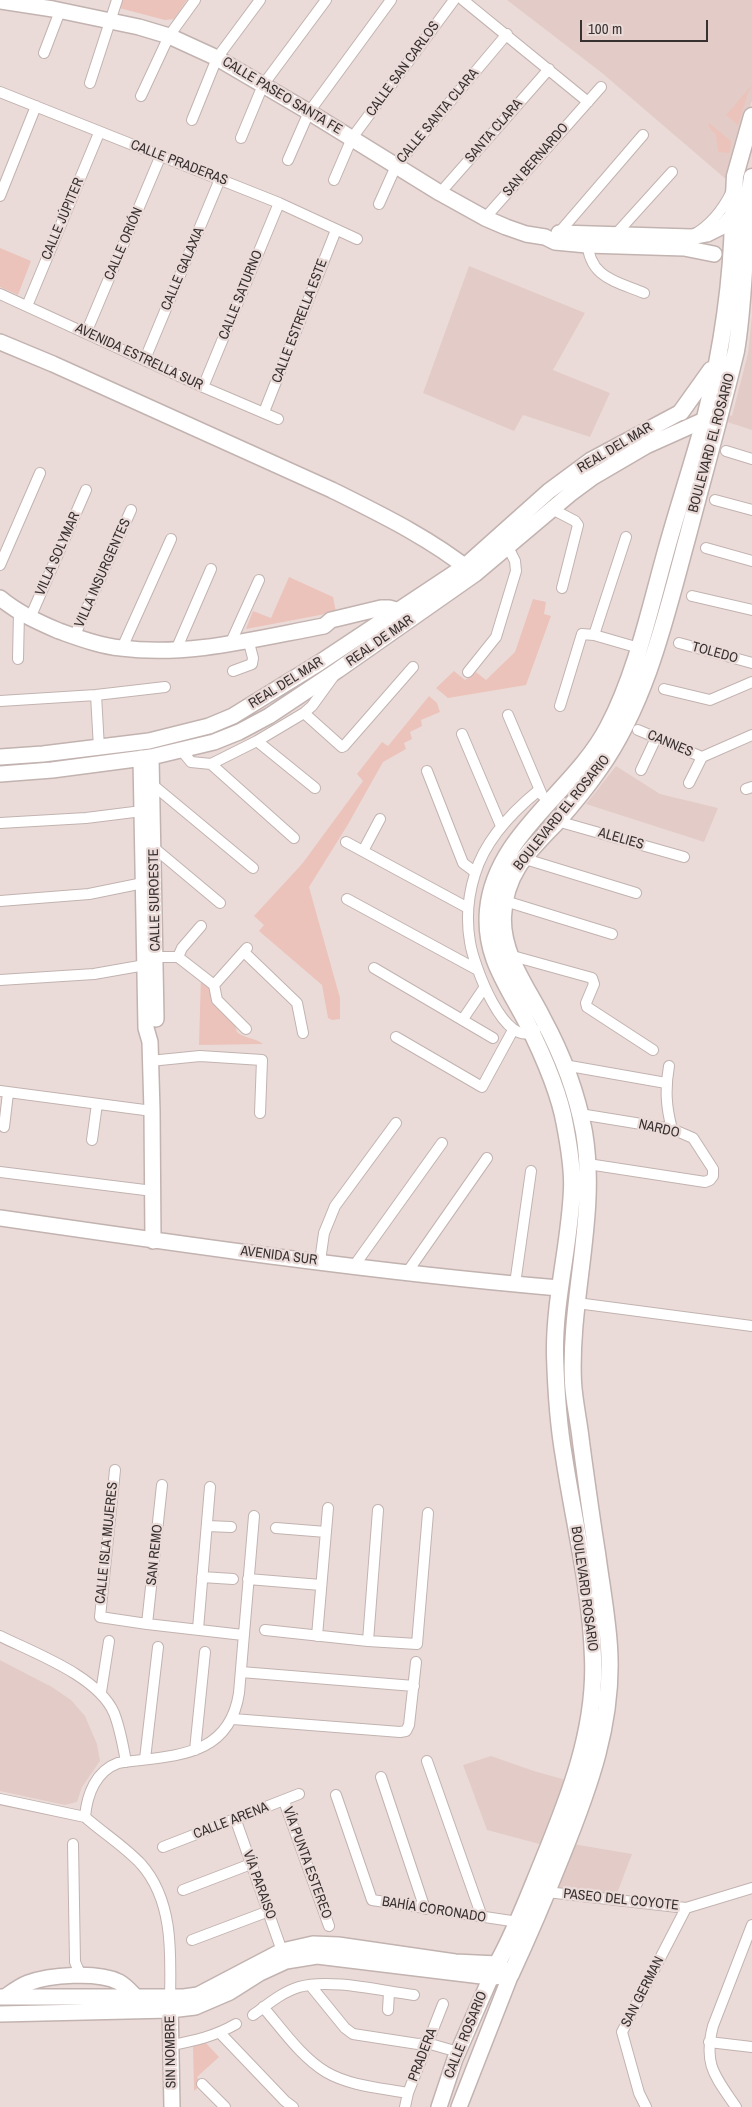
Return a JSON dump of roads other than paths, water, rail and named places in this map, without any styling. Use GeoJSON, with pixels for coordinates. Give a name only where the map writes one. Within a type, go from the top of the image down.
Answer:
{"type":"FeatureCollection","features":[{"type":"Feature","properties":{"kind":"main road","name":"BOULEVARD EL ROSARIO"},"geometry":{"type":"LineString","coordinates":[[559,1288],[572,1190],[571,1165],[562,1108],[531,1032],[492,955],[488,940],[488,907],[493,881],[507,854],[588,758],[610,724],[639,648],[704,420],[717,362],[734,267],[736,220],[734,188],[738,164],[752,116]]}},
{"type":"Feature","properties":{"kind":"main road","name":"BOULEVARD EL ROSARIO"},"geometry":{"type":"LineString","coordinates":[[736,220],[752,177]]}},
{"type":"Feature","properties":{"kind":"main road","name":"BOULEVARD EL ROSARIO"},"geometry":{"type":"LineString","coordinates":[[577,1303],[588,1188],[588,1164],[580,1114],[564,1065],[545,1022],[509,955],[503,928],[505,901],[510,881],[522,858],[584,790],[608,756],[625,727],[648,673],[660,638],[736,351],[741,325],[744,288],[734,267]]}},
{"type":"Feature","properties":{"kind":"main road"},"geometry":{"type":"LineString","coordinates":[[681,412],[717,362]]}},
{"type":"Feature","properties":{"kind":"main road","name":"BOULEVARD ROSARIO"},"geometry":{"type":"LineString","coordinates":[[511,1974],[547,1892],[588,1788],[593,1656],[589,1609],[564,1460],[556,1396],[555,1343],[559,1288]]}},
{"type":"Feature","properties":{"kind":"main road","name":"BOULEVARD ROSARIO"},"geometry":{"type":"LineString","coordinates":[[494,1971],[518,1922],[557,1827],[576,1774],[590,1752],[608,1701],[609,1651],[605,1606],[575,1395],[574,1344],[577,1303]]}},
{"type":"Feature","properties":{"kind":"main road"},"geometry":{"type":"LineString","coordinates":[[556,1396],[575,1395]]}},
{"type":"Feature","properties":{"kind":"main road"},"geometry":{"type":"LineString","coordinates":[[494,1971],[511,1974]]}},
{"type":"Feature","properties":{"kind":"street"},"geometry":{"type":"LineString","coordinates":[[90,84],[117,0]]}},
{"type":"Feature","properties":{"kind":"street"},"geometry":{"type":"LineString","coordinates":[[141,96],[169,36],[195,0]]}},
{"type":"Feature","properties":{"kind":"street"},"geometry":{"type":"LineString","coordinates":[[192,120],[217,58],[260,0]]}},
{"type":"Feature","properties":{"kind":"street"},"geometry":{"type":"LineString","coordinates":[[241,138],[263,85],[326,0]]}},
{"type":"Feature","properties":{"kind":"street"},"geometry":{"type":"LineString","coordinates":[[288,160],[309,112],[391,0]]}},
{"type":"Feature","properties":{"kind":"street","name":"CALLE SAN CARLOS"},"geometry":{"type":"LineString","coordinates":[[334,180],[352,138],[454,0]]}},
{"type":"Feature","properties":{"kind":"street"},"geometry":{"type":"LineString","coordinates":[[463,0],[588,102]]}},
{"type":"Feature","properties":{"kind":"street","name":"CALLE PASEO SANTA FE"},"geometry":{"type":"LineString","coordinates":[[1,3],[57,7],[169,36],[217,58],[440,193],[485,218],[526,234],[553,238],[684,248],[734,267]]}},
{"type":"Feature","properties":{"kind":"street"},"geometry":{"type":"LineString","coordinates":[[44,53],[57,7]]}},
{"type":"Feature","properties":{"kind":"street","name":"CALLE SANTA CLARA"},"geometry":{"type":"LineString","coordinates":[[380,204],[396,166],[507,34]]}},
{"type":"Feature","properties":{"kind":"street","name":"SANTA CLARA"},"geometry":{"type":"LineString","coordinates":[[440,193],[549,69]]}},
{"type":"Feature","properties":{"kind":"street","name":"SAN BERNARDO"},"geometry":{"type":"LineString","coordinates":[[485,218],[601,87]]}},
{"type":"Feature","properties":{"kind":"street","name":"CALLE PRADERAS"},"geometry":{"type":"LineString","coordinates":[[0,92],[279,203],[357,239]]}},
{"type":"Feature","properties":{"kind":"street"},"geometry":{"type":"LineString","coordinates":[[0,196],[36,106]]}},
{"type":"Feature","properties":{"kind":"street","name":"CALLE JÚPITER"},"geometry":{"type":"LineString","coordinates":[[27,306],[99,133]]}},
{"type":"Feature","properties":{"kind":"street"},"geometry":{"type":"LineString","coordinates":[[553,238],[643,136]]}},
{"type":"Feature","properties":{"kind":"street","name":"CALLE ORIÓN"},"geometry":{"type":"LineString","coordinates":[[86,333],[162,155]]}},
{"type":"Feature","properties":{"kind":"street"},"geometry":{"type":"LineString","coordinates":[[615,234],[672,172]]}},
{"type":"Feature","properties":{"kind":"street","name":"CALLE GALAXIA"},"geometry":{"type":"LineString","coordinates":[[145,359],[220,179]]}},
{"type":"Feature","properties":{"kind":"street","name":"BOULEVARD EL ROSARIO"},"geometry":{"type":"LineString","coordinates":[[691,236],[702,230],[722,208],[734,188]]}},
{"type":"Feature","properties":{"kind":"street","name":"CALLE SATURNO"},"geometry":{"type":"LineString","coordinates":[[203,387],[279,203]]}},
{"type":"Feature","properties":{"kind":"street","name":"CALLE PASEO SANTA FE"},"geometry":{"type":"LineString","coordinates":[[587,240],[615,234],[702,236],[736,220]]}},
{"type":"Feature","properties":{"kind":"street","name":"CALLE ESTRELLA ESTE"},"geometry":{"type":"LineString","coordinates":[[264,412],[336,230]]}},
{"type":"Feature","properties":{"kind":"street"},"geometry":{"type":"LineString","coordinates":[[587,240],[592,264],[601,275],[644,292]]}},
{"type":"Feature","properties":{"kind":"street","name":"AVENIDA ESTRELLA SUR"},"geometry":{"type":"LineString","coordinates":[[0,294],[203,387],[278,418]]}},
{"type":"Feature","properties":{"kind":"street"},"geometry":{"type":"LineString","coordinates":[[0,342],[332,490],[376,512],[432,544],[470,570]]}},
{"type":"Feature","properties":{"kind":"street","name":"REAL DEL MAR"},"geometry":{"type":"LineString","coordinates":[[470,570],[549,491],[591,460],[681,412]]}},
{"type":"Feature","properties":{"kind":"street","name":"REAL DE MAR"},"geometry":{"type":"LineString","coordinates":[[0,774],[52,770],[146,758],[182,751],[214,742],[269,716],[338,670],[401,617],[470,570],[508,547],[570,494],[613,464],[646,446],[720,412]]}},
{"type":"Feature","properties":{"kind":"street"},"geometry":{"type":"LineString","coordinates":[[726,451],[752,459]]}},
{"type":"Feature","properties":{"kind":"street"},"geometry":{"type":"LineString","coordinates":[[0,565],[40,472]]}},
{"type":"Feature","properties":{"kind":"street","name":"VILLA SOLYMAR"},"geometry":{"type":"LineString","coordinates":[[24,615],[86,490]]}},
{"type":"Feature","properties":{"kind":"street"},"geometry":{"type":"LineString","coordinates":[[715,500],[752,510]]}},
{"type":"Feature","properties":{"kind":"street"},"geometry":{"type":"LineString","coordinates":[[552,509],[575,521],[578,525],[562,588]]}},
{"type":"Feature","properties":{"kind":"street","name":"VILLA INSURGENTES"},"geometry":{"type":"LineString","coordinates":[[74,637],[132,510]]}},
{"type":"Feature","properties":{"kind":"street"},"geometry":{"type":"LineString","coordinates":[[594,635],[626,537]]}},
{"type":"Feature","properties":{"kind":"street"},"geometry":{"type":"LineString","coordinates":[[122,648],[171,539]]}},
{"type":"Feature","properties":{"kind":"street"},"geometry":{"type":"LineString","coordinates":[[468,672],[496,637],[516,571],[515,561],[508,547]]}},
{"type":"Feature","properties":{"kind":"street"},"geometry":{"type":"LineString","coordinates":[[706,548],[752,561]]}},
{"type":"Feature","properties":{"kind":"street"},"geometry":{"type":"LineString","coordinates":[[176,650],[211,569]]}},
{"type":"Feature","properties":{"kind":"street"},"geometry":{"type":"LineString","coordinates":[[231,642],[259,580]]}},
{"type":"Feature","properties":{"kind":"street"},"geometry":{"type":"LineString","coordinates":[[692,596],[751,607]]}},
{"type":"Feature","properties":{"kind":"street"},"geometry":{"type":"LineString","coordinates":[[0,598],[24,615],[74,637],[122,648],[176,650],[231,642],[324,626],[331,620],[381,608],[401,617]]}},
{"type":"Feature","properties":{"kind":"street"},"geometry":{"type":"LineString","coordinates":[[18,659],[24,615]]}},
{"type":"Feature","properties":{"kind":"street","name":"REAL DEL MAR"},"geometry":{"type":"LineString","coordinates":[[0,757],[99,748],[182,734],[233,716],[401,617]]}},
{"type":"Feature","properties":{"kind":"street"},"geometry":{"type":"LineString","coordinates":[[560,706],[581,636],[584,633],[639,648]]}},
{"type":"Feature","properties":{"kind":"street"},"geometry":{"type":"LineString","coordinates":[[233,671],[252,664],[248,639]]}},
{"type":"Feature","properties":{"kind":"street","name":"TOLEDO"},"geometry":{"type":"LineString","coordinates":[[679,644],[752,663]]}},
{"type":"Feature","properties":{"kind":"street"},"geometry":{"type":"LineString","coordinates":[[304,713],[343,747],[413,667]]}},
{"type":"Feature","properties":{"kind":"street"},"geometry":{"type":"LineString","coordinates":[[182,751],[191,762],[211,764],[257,741],[304,713],[312,706],[338,670]]}},
{"type":"Feature","properties":{"kind":"street"},"geometry":{"type":"LineString","coordinates":[[664,690],[710,700],[752,682]]}},
{"type":"Feature","properties":{"kind":"street"},"geometry":{"type":"LineString","coordinates":[[0,701],[96,695],[165,687]]}},
{"type":"Feature","properties":{"kind":"street"},"geometry":{"type":"LineString","coordinates":[[96,695],[99,748]]}},
{"type":"Feature","properties":{"kind":"street"},"geometry":{"type":"LineString","coordinates":[[508,716],[539,790],[549,805]]}},
{"type":"Feature","properties":{"kind":"street","name":"CANNES"},"geometry":{"type":"LineString","coordinates":[[638,730],[702,757]]}},
{"type":"Feature","properties":{"kind":"street"},"geometry":{"type":"LineString","coordinates":[[462,734],[501,826]]}},
{"type":"Feature","properties":{"kind":"street","name":"CANNES"},"geometry":{"type":"LineString","coordinates":[[689,783],[702,757],[752,735]]}},
{"type":"Feature","properties":{"kind":"street"},"geometry":{"type":"LineString","coordinates":[[640,770],[656,738]]}},
{"type":"Feature","properties":{"kind":"street"},"geometry":{"type":"LineString","coordinates":[[257,741],[315,788]]}},
{"type":"Feature","properties":{"kind":"street","name":"CALLE SUROESTE"},"geometry":{"type":"LineString","coordinates":[[146,758],[153,785],[150,961]]}},
{"type":"Feature","properties":{"kind":"street","name":"CALLE SUROESTE"},"geometry":{"type":"LineString","coordinates":[[146,758],[142,811],[143,883],[156,1026],[150,1042],[153,1241]]}},
{"type":"Feature","properties":{"kind":"street"},"geometry":{"type":"LineString","coordinates":[[211,764],[294,838]]}},
{"type":"Feature","properties":{"kind":"street"},"geometry":{"type":"LineString","coordinates":[[427,771],[463,863],[475,872]]}},
{"type":"Feature","properties":{"kind":"street"},"geometry":{"type":"LineString","coordinates":[[153,785],[253,868]]}},
{"type":"Feature","properties":{"kind":"street"},"geometry":{"type":"LineString","coordinates":[[539,790],[501,826],[488,844],[475,872],[468,908],[470,943],[476,969],[484,988],[513,1030],[521,1034],[531,1032],[545,1022]]}},
{"type":"Feature","properties":{"kind":"street"},"geometry":{"type":"LineString","coordinates":[[0,823],[86,818],[142,811]]}},
{"type":"Feature","properties":{"kind":"street"},"geometry":{"type":"LineString","coordinates":[[363,851],[380,819]]}},
{"type":"Feature","properties":{"kind":"street","name":"ALELIES"},"geometry":{"type":"LineString","coordinates":[[557,821],[684,857]]}},
{"type":"Feature","properties":{"kind":"street"},"geometry":{"type":"LineString","coordinates":[[346,842],[468,908]]}},
{"type":"Feature","properties":{"kind":"street"},"geometry":{"type":"LineString","coordinates":[[153,847],[220,903]]}},
{"type":"Feature","properties":{"kind":"street"},"geometry":{"type":"LineString","coordinates":[[522,858],[636,893]]}},
{"type":"Feature","properties":{"kind":"street"},"geometry":{"type":"LineString","coordinates":[[0,901],[89,894],[143,883]]}},
{"type":"Feature","properties":{"kind":"street"},"geometry":{"type":"LineString","coordinates":[[347,899],[476,969]]}},
{"type":"Feature","properties":{"kind":"street"},"geometry":{"type":"LineString","coordinates":[[505,901],[612,934]]}},
{"type":"Feature","properties":{"kind":"street"},"geometry":{"type":"LineString","coordinates":[[178,957],[186,943],[201,926]]}},
{"type":"Feature","properties":{"kind":"street"},"geometry":{"type":"LineString","coordinates":[[214,985],[246,951],[297,1003],[303,1033]]}},
{"type":"Feature","properties":{"kind":"street"},"geometry":{"type":"LineString","coordinates":[[509,955],[592,978],[594,984],[586,1003],[587,1007],[653,1050]]}},
{"type":"Feature","properties":{"kind":"street"},"geometry":{"type":"LineString","coordinates":[[0,980],[94,974],[150,961],[178,957],[214,985],[217,1000],[246,1029]]}},
{"type":"Feature","properties":{"kind":"street"},"geometry":{"type":"LineString","coordinates":[[374,968],[493,1038]]}},
{"type":"Feature","properties":{"kind":"street"},"geometry":{"type":"LineString","coordinates":[[463,1020],[484,988]]}},
{"type":"Feature","properties":{"kind":"street"},"geometry":{"type":"LineString","coordinates":[[396,1037],[482,1087],[513,1030]]}},
{"type":"Feature","properties":{"kind":"street"},"geometry":{"type":"LineString","coordinates":[[150,1061],[200,1056],[262,1060],[260,1113]]}},
{"type":"Feature","properties":{"kind":"street"},"geometry":{"type":"LineString","coordinates":[[564,1065],[666,1083]]}},
{"type":"Feature","properties":{"kind":"street"},"geometry":{"type":"LineString","coordinates":[[669,1066],[666,1083],[666,1102],[672,1129]]}},
{"type":"Feature","properties":{"kind":"street"},"geometry":{"type":"LineString","coordinates":[[4,1127],[4,1092],[152,1111]]}},
{"type":"Feature","properties":{"kind":"street"},"geometry":{"type":"LineString","coordinates":[[92,1140],[97,1104]]}},
{"type":"Feature","properties":{"kind":"street","name":"NARDO"},"geometry":{"type":"LineString","coordinates":[[580,1114],[672,1129],[696,1141],[714,1169],[713,1176],[705,1182],[588,1164]]}},
{"type":"Feature","properties":{"kind":"street"},"geometry":{"type":"LineString","coordinates":[[320,1261],[324,1233],[336,1206],[396,1123]]}},
{"type":"Feature","properties":{"kind":"street"},"geometry":{"type":"LineString","coordinates":[[354,1266],[442,1143]]}},
{"type":"Feature","properties":{"kind":"street"},"geometry":{"type":"LineString","coordinates":[[406,1274],[487,1158]]}},
{"type":"Feature","properties":{"kind":"street"},"geometry":{"type":"LineString","coordinates":[[515,1284],[531,1171]]}},
{"type":"Feature","properties":{"kind":"street"},"geometry":{"type":"LineString","coordinates":[[0,1172],[153,1191]]}},
{"type":"Feature","properties":{"kind":"street","name":"AVENIDA SUR"},"geometry":{"type":"LineString","coordinates":[[0,1218],[153,1241],[320,1261],[406,1274],[559,1288]]}},
{"type":"Feature","properties":{"kind":"street"},"geometry":{"type":"LineString","coordinates":[[577,1303],[752,1326]]}},
{"type":"Feature","properties":{"kind":"street","name":"CALLE ISLA MUJERES"},"geometry":{"type":"LineString","coordinates":[[115,1470],[100,1617],[147,1624]]}},
{"type":"Feature","properties":{"kind":"street","name":"SAN REMO"},"geometry":{"type":"LineString","coordinates":[[147,1624],[162,1485]]}},
{"type":"Feature","properties":{"kind":"street"},"geometry":{"type":"LineString","coordinates":[[198,1629],[210,1487]]}},
{"type":"Feature","properties":{"kind":"street"},"geometry":{"type":"LineString","coordinates":[[317,1636],[328,1508]]}},
{"type":"Feature","properties":{"kind":"street"},"geometry":{"type":"LineString","coordinates":[[368,1641],[378,1510]]}},
{"type":"Feature","properties":{"kind":"street"},"geometry":{"type":"LineString","coordinates":[[265,1630],[368,1641],[417,1644],[428,1512]]}},
{"type":"Feature","properties":{"kind":"street"},"geometry":{"type":"LineString","coordinates":[[85,1817],[87,1802],[101,1772],[109,1766],[195,1750],[216,1739],[233,1719],[237,1707],[241,1672],[254,1516]]}},
{"type":"Feature","properties":{"kind":"street"},"geometry":{"type":"LineString","coordinates":[[206,1526],[231,1527]]}},
{"type":"Feature","properties":{"kind":"street"},"geometry":{"type":"LineString","coordinates":[[276,1528],[326,1532]]}},
{"type":"Feature","properties":{"kind":"street"},"geometry":{"type":"LineString","coordinates":[[202,1578],[234,1580]]}},
{"type":"Feature","properties":{"kind":"street"},"geometry":{"type":"LineString","coordinates":[[248,1579],[321,1586]]}},
{"type":"Feature","properties":{"kind":"street"},"geometry":{"type":"LineString","coordinates":[[147,1624],[243,1635]]}},
{"type":"Feature","properties":{"kind":"street"},"geometry":{"type":"LineString","coordinates":[[0,1636],[82,1677],[101,1692],[113,1712],[126,1762]]}},
{"type":"Feature","properties":{"kind":"street"},"geometry":{"type":"LineString","coordinates":[[101,1692],[109,1641]]}},
{"type":"Feature","properties":{"kind":"street"},"geometry":{"type":"LineString","coordinates":[[145,1759],[158,1647]]}},
{"type":"Feature","properties":{"kind":"street"},"geometry":{"type":"LineString","coordinates":[[195,1750],[206,1652]]}},
{"type":"Feature","properties":{"kind":"street"},"geometry":{"type":"LineString","coordinates":[[233,1719],[406,1731],[409,1725],[416,1662]]}},
{"type":"Feature","properties":{"kind":"street"},"geometry":{"type":"LineString","coordinates":[[241,1672],[414,1686]]}},
{"type":"Feature","properties":{"kind":"street"},"geometry":{"type":"LineString","coordinates":[[427,1761],[482,1917]]}},
{"type":"Feature","properties":{"kind":"street"},"geometry":{"type":"LineString","coordinates":[[381,1777],[425,1909]]}},
{"type":"Feature","properties":{"kind":"street","name":"CALLE ARENA"},"geometry":{"type":"LineString","coordinates":[[164,1847],[298,1794]]}},
{"type":"Feature","properties":{"kind":"street","name":"BAHÍA CORONADO"},"geometry":{"type":"LineString","coordinates":[[336,1795],[372,1900],[518,1922]]}},
{"type":"Feature","properties":{"kind":"street"},"geometry":{"type":"LineString","coordinates":[[0,1799],[85,1817],[141,1864],[154,1884],[163,1908],[169,1933],[170,2003]]}},
{"type":"Feature","properties":{"kind":"street","name":"VÍA PUNTA ESTEREO"},"geometry":{"type":"LineString","coordinates":[[284,1800],[330,1926]]}},
{"type":"Feature","properties":{"kind":"street","name":"VÍA PARAISO"},"geometry":{"type":"LineString","coordinates":[[235,1818],[282,1951]]}},
{"type":"Feature","properties":{"kind":"street"},"geometry":{"type":"LineString","coordinates":[[73,1844],[74,1971]]}},
{"type":"Feature","properties":{"kind":"street"},"geometry":{"type":"LineString","coordinates":[[183,1890],[251,1864]]}},
{"type":"Feature","properties":{"kind":"street","name":"PASEO DEL COYOTE"},"geometry":{"type":"LineString","coordinates":[[547,1892],[686,1908],[752,1888]]}},
{"type":"Feature","properties":{"kind":"street","name":"SAN GERMAN"},"geometry":{"type":"LineString","coordinates":[[646,2107],[639,2093],[622,2032],[686,1908]]}},
{"type":"Feature","properties":{"kind":"street"},"geometry":{"type":"LineString","coordinates":[[192,1940],[269,1911]]}},
{"type":"Feature","properties":{"kind":"street"},"geometry":{"type":"LineString","coordinates":[[736,2107],[711,2066],[708,2056],[709,2042],[713,2026],[752,1925]]}},
{"type":"Feature","properties":{"kind":"street"},"geometry":{"type":"LineString","coordinates":[[0,2014],[170,2003],[184,1997],[198,1995],[282,1951],[313,1944],[338,1945],[455,1962],[494,1971]]}},
{"type":"Feature","properties":{"kind":"street"},"geometry":{"type":"LineString","coordinates":[[2,1997],[136,1997],[195,2007],[230,1992],[286,1961],[317,1956],[494,1971]]}},
{"type":"Feature","properties":{"kind":"street"},"geometry":{"type":"LineString","coordinates":[[2,1997],[26,1983],[74,1971],[119,1982],[136,1997]]}},
{"type":"Feature","properties":{"kind":"street","name":"CALLE ROSARIO"},"geometry":{"type":"LineString","coordinates":[[439,2107],[457,2055],[494,1971]]}},
{"type":"Feature","properties":{"kind":"street","name":"CALLE ROSARIO"},"geometry":{"type":"LineString","coordinates":[[459,2107],[511,1974]]}},
{"type":"Feature","properties":{"kind":"street"},"geometry":{"type":"LineString","coordinates":[[253,2015],[288,1992],[310,1985],[323,1984],[414,1995]]}},
{"type":"Feature","properties":{"kind":"street"},"geometry":{"type":"LineString","coordinates":[[310,1985],[353,2034],[424,2045],[457,2055]]}},
{"type":"Feature","properties":{"kind":"street"},"geometry":{"type":"LineString","coordinates":[[388,2010],[389,1992]]}},
{"type":"Feature","properties":{"kind":"street","name":"SIN NOMBRE"},"geometry":{"type":"LineString","coordinates":[[170,2003],[172,2107]]}},
{"type":"Feature","properties":{"kind":"street","name":"PRADERA"},"geometry":{"type":"LineString","coordinates":[[405,2107],[424,2045],[443,2004]]}},
{"type":"Feature","properties":{"kind":"street"},"geometry":{"type":"LineString","coordinates":[[264,2007],[301,2050],[325,2071],[362,2085],[408,2093]]}},
{"type":"Feature","properties":{"kind":"street"},"geometry":{"type":"LineString","coordinates":[[171,2045],[194,2042],[220,2033],[236,2024]]}},
{"type":"Feature","properties":{"kind":"street"},"geometry":{"type":"LineString","coordinates":[[220,2033],[279,2095],[293,2107]]}},
{"type":"Feature","properties":{"kind":"street"},"geometry":{"type":"LineString","coordinates":[[709,2042],[752,2047]]}},
{"type":"Feature","properties":{"kind":"street"},"geometry":{"type":"LineString","coordinates":[[202,2084],[225,2107]]}}]}
